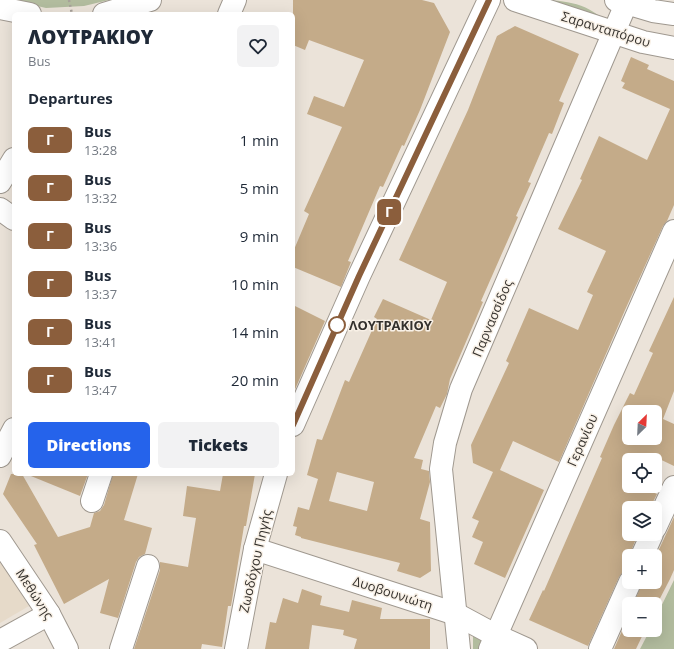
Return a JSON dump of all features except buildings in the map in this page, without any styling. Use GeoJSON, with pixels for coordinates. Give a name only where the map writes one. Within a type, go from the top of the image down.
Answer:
{"type":"FeatureCollection","features":[{"type":"Feature","properties":{"kind":"street"},"geometry":{"type":"LineString","coordinates":[[111,12],[150,0]]}},
{"type":"Feature","properties":{"kind":"street"},"geometry":{"type":"LineString","coordinates":[[230,12],[234,0]]}},
{"type":"Feature","properties":{"kind":"street"},"geometry":{"type":"LineString","coordinates":[[295,420],[359,276],[489,0]]}},
{"type":"Feature","properties":{"kind":"street","name":"Σαρανταπόρου"},"geometry":{"type":"LineString","coordinates":[[515,0],[643,42],[674,48]]}},
{"type":"Feature","properties":{"kind":"street"},"geometry":{"type":"LineString","coordinates":[[621,2],[674,14]]}},
{"type":"Feature","properties":{"kind":"street","name":"Παρνασσίδος"},"geometry":{"type":"LineString","coordinates":[[459,649],[441,469],[447,436],[461,389],[614,33],[621,2]]}},
{"type":"Feature","properties":{"kind":"street"},"geometry":{"type":"LineString","coordinates":[[0,8],[20,12]]}},
{"type":"Feature","properties":{"kind":"street"},"geometry":{"type":"LineString","coordinates":[[0,182],[12,162]]}},
{"type":"Feature","properties":{"kind":"street"},"geometry":{"type":"LineString","coordinates":[[0,209],[12,218]]}},
{"type":"Feature","properties":{"kind":"street","name":"Γερανίου"},"geometry":{"type":"LineString","coordinates":[[492,642],[674,231]]}},
{"type":"Feature","properties":{"kind":"street"},"geometry":{"type":"LineString","coordinates":[[0,456],[12,433]]}},
{"type":"Feature","properties":{"kind":"street"},"geometry":{"type":"LineString","coordinates":[[92,501],[100,476]]}},
{"type":"Feature","properties":{"kind":"street","name":"Ζωοδόχου Πηγής"},"geometry":{"type":"LineString","coordinates":[[236,649],[255,549],[275,476]]}},
{"type":"Feature","properties":{"kind":"street"},"geometry":{"type":"LineString","coordinates":[[662,513],[674,487]]}},
{"type":"Feature","properties":{"kind":"street","name":"Μεθώνης"},"geometry":{"type":"LineString","coordinates":[[0,540],[49,614],[67,649]]}},
{"type":"Feature","properties":{"kind":"street","name":"Δυοβουνιώτη"},"geometry":{"type":"LineString","coordinates":[[255,549],[456,614],[492,642],[526,649]]}},
{"type":"Feature","properties":{"kind":"street"},"geometry":{"type":"LineString","coordinates":[[120,649],[148,566]]}},
{"type":"Feature","properties":{"kind":"street"},"geometry":{"type":"LineString","coordinates":[[600,649],[627,589]]}},
{"type":"Feature","properties":{"kind":"street"},"geometry":{"type":"LineString","coordinates":[[0,641],[49,614]]}},
{"type":"Feature","properties":{"kind":"path"},"geometry":{"type":"LineString","coordinates":[[69,0],[72,12]]}},
{"type":"Feature","properties":{"kind":"shaded area"},"geometry":{"type":"Polygon","coordinates":[[[0,561],[29,606],[0,623],[0,561]]]}},
{"type":"Feature","properties":{"kind":"green space"},"geometry":{"type":"Polygon","coordinates":[[[11,0],[109,0],[84,6],[46,8],[11,0]]]}},
{"type":"Feature","properties":{"kind":"green space"},"geometry":{"type":"Polygon","coordinates":[[[533,0],[553,0],[572,3],[590,10],[606,22],[533,0]]]}},
{"type":"Feature","properties":{"kind":"green space"},"geometry":{"type":"Polygon","coordinates":[[[674,580],[674,649],[640,649],[646,637],[662,637],[662,605],[674,580]]]}},
{"type":"Feature","properties":{"kind":"green space"},"geometry":{"type":"Polygon","coordinates":[[[473,636],[486,643],[483,649],[473,649],[473,636]]]}},
{"type":"Feature","properties":{"kind":"bus line","name":"Γ"},"geometry":{"type":"LineString","coordinates":[[295,420],[359,276],[489,0]]}},
{"type":"Feature","properties":{"kind":"place","name":"ΛΟΥΤΡΑΚΙΟΥ"},"geometry":{"type":"Point","coordinates":[337,325]}}]}
